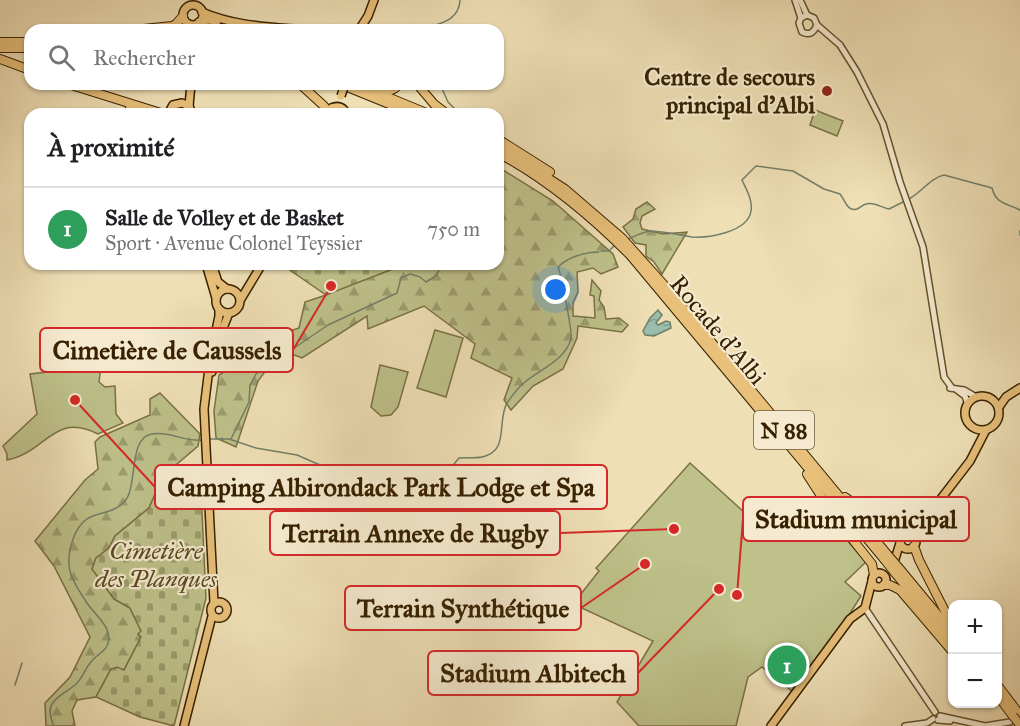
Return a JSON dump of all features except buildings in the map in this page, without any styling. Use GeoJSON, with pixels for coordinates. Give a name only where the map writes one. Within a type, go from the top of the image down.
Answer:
{"type":"FeatureCollection","features":[{"type":"Feature","properties":{"kind":"highway"},"geometry":{"type":"LineString","coordinates":[[0,42],[24,42]]}},
{"type":"Feature","properties":{"kind":"highway"},"geometry":{"type":"LineString","coordinates":[[0,48],[24,48]]}},
{"type":"Feature","properties":{"kind":"highway"},"geometry":{"type":"LineString","coordinates":[[0,59],[24,68]]}},
{"type":"Feature","properties":{"kind":"highway"},"geometry":{"type":"LineString","coordinates":[[83,90],[130,108]]}},
{"type":"Feature","properties":{"kind":"highway"},"geometry":{"type":"LineString","coordinates":[[87,90],[146,108]]}},
{"type":"Feature","properties":{"kind":"highway"},"geometry":{"type":"LineString","coordinates":[[307,90],[325,108]]}},
{"type":"Feature","properties":{"kind":"highway"},"geometry":{"type":"LineString","coordinates":[[355,90],[399,108]]}},
{"type":"Feature","properties":{"kind":"highway"},"geometry":{"type":"LineString","coordinates":[[371,90],[414,108]]}},
{"type":"Feature","properties":{"kind":"highway"},"geometry":{"type":"LineString","coordinates":[[422,90],[439,108]]}},
{"type":"Feature","properties":{"kind":"highway"},"geometry":{"type":"LineString","coordinates":[[504,143],[541,165],[573,190],[596,210],[622,238]]}},
{"type":"Feature","properties":{"kind":"highway","name":"Rocade d'Albi"},"geometry":{"type":"LineString","coordinates":[[504,150],[566,189],[622,238],[791,448],[948,627]]}},
{"type":"Feature","properties":{"kind":"highway","name":"Rocade d'Albi"},"geometry":{"type":"LineString","coordinates":[[504,157],[584,211],[660,286],[834,490],[885,557]]}},
{"type":"Feature","properties":{"kind":"highway"},"geometry":{"type":"LineString","coordinates":[[791,448],[834,516],[872,564],[877,581],[900,590],[948,646]]}},
{"type":"Feature","properties":{"kind":"highway"},"geometry":{"type":"LineString","coordinates":[[834,490],[839,491],[853,505],[892,531],[907,533]]}},
{"type":"Feature","properties":{"kind":"highway"},"geometry":{"type":"LineString","coordinates":[[909,544],[948,617]]}},
{"type":"Feature","properties":{"kind":"highway","name":"Rocade d'Albi"},"geometry":{"type":"LineString","coordinates":[[897,570],[948,637]]}},
{"type":"Feature","properties":{"kind":"highway"},"geometry":{"type":"LineString","coordinates":[[1002,697],[1020,725]]}},
{"type":"Feature","properties":{"kind":"main road"},"geometry":{"type":"LineString","coordinates":[[363,24],[374,0]]}},
{"type":"Feature","properties":{"kind":"main road"},"geometry":{"type":"LineString","coordinates":[[188,3],[196,3],[202,12],[202,18],[191,24],[183,11],[188,3]]}},
{"type":"Feature","properties":{"kind":"main road"},"geometry":{"type":"LineString","coordinates":[[202,12],[220,19],[248,24]]}},
{"type":"Feature","properties":{"kind":"main road"},"geometry":{"type":"LineString","coordinates":[[367,24],[368,16]]}},
{"type":"Feature","properties":{"kind":"main road"},"geometry":{"type":"LineString","coordinates":[[191,24],[208,20],[233,24]]}},
{"type":"Feature","properties":{"kind":"main road"},"geometry":{"type":"LineString","coordinates":[[170,108],[178,103],[186,90]]}},
{"type":"Feature","properties":{"kind":"main road"},"geometry":{"type":"LineString","coordinates":[[178,103],[189,106],[189,90]]}},
{"type":"Feature","properties":{"kind":"main road"},"geometry":{"type":"LineString","coordinates":[[341,108],[343,90]]}},
{"type":"Feature","properties":{"kind":"main road"},"geometry":{"type":"LineString","coordinates":[[184,726],[213,619],[211,608],[217,603],[218,596],[212,553],[205,432],[206,386],[219,309],[208,270]]}},
{"type":"Feature","properties":{"kind":"main road"},"geometry":{"type":"LineString","coordinates":[[214,270],[218,282],[227,289],[236,291],[256,270]]}},
{"type":"Feature","properties":{"kind":"main road"},"geometry":{"type":"LineString","coordinates":[[240,299],[257,270]]}},
{"type":"Feature","properties":{"kind":"main road"},"geometry":{"type":"LineString","coordinates":[[216,298],[220,292],[227,289]]}},
{"type":"Feature","properties":{"kind":"main road"},"geometry":{"type":"LineString","coordinates":[[205,432],[209,389],[215,359],[232,313],[240,306],[240,299],[236,291]]}},
{"type":"Feature","properties":{"kind":"main road"},"geometry":{"type":"LineString","coordinates":[[219,309],[232,313]]}},
{"type":"Feature","properties":{"kind":"main road"},"geometry":{"type":"LineString","coordinates":[[909,544],[970,461],[986,430],[997,422],[999,407],[1006,397],[1020,388]]}},
{"type":"Feature","properties":{"kind":"main road"},"geometry":{"type":"LineString","coordinates":[[978,446],[979,436],[967,422],[965,411],[968,404],[976,397],[984,396],[994,399],[1006,397]]}},
{"type":"Feature","properties":{"kind":"main road"},"geometry":{"type":"LineString","coordinates":[[994,399],[999,407]]}},
{"type":"Feature","properties":{"kind":"main road"},"geometry":{"type":"LineString","coordinates":[[975,429],[986,430]]}},
{"type":"Feature","properties":{"kind":"main road"},"geometry":{"type":"LineString","coordinates":[[909,544],[901,538],[920,526]]}},
{"type":"Feature","properties":{"kind":"main road"},"geometry":{"type":"LineString","coordinates":[[907,533],[909,544]]}},
{"type":"Feature","properties":{"kind":"main road"},"geometry":{"type":"LineString","coordinates":[[771,726],[850,619],[865,608],[877,581]]}},
{"type":"Feature","properties":{"kind":"main road"},"geometry":{"type":"LineString","coordinates":[[213,619],[224,617],[226,613],[226,606],[217,603]]}},
{"type":"Feature","properties":{"kind":"street"},"geometry":{"type":"LineString","coordinates":[[795,0],[804,17]]}},
{"type":"Feature","properties":{"kind":"street"},"geometry":{"type":"LineString","coordinates":[[800,0],[804,17],[799,27],[802,32],[810,33],[816,28]]}},
{"type":"Feature","properties":{"kind":"street"},"geometry":{"type":"LineString","coordinates":[[804,17],[814,18],[816,28]]}},
{"type":"Feature","properties":{"kind":"street"},"geometry":{"type":"LineString","coordinates":[[816,28],[825,31],[840,45],[874,103],[883,124],[922,243],[940,348],[942,379],[945,385],[964,390],[976,397]]}},
{"type":"Feature","properties":{"kind":"street"},"geometry":{"type":"LineString","coordinates":[[954,388],[965,396],[968,404]]}},
{"type":"Feature","properties":{"kind":"street"},"geometry":{"type":"LineString","coordinates":[[865,608],[937,717]]}},
{"type":"Feature","properties":{"kind":"street"},"geometry":{"type":"LineString","coordinates":[[905,726],[927,723],[937,717],[990,726],[1014,718]]}},
{"type":"Feature","properties":{"kind":"green space"},"geometry":{"type":"Polygon","coordinates":[[[815,110],[843,121],[837,136],[810,125],[815,110]]]}},
{"type":"Feature","properties":{"kind":"green space"},"geometry":{"type":"Polygon","coordinates":[[[504,171],[553,201],[613,254],[618,267],[601,274],[593,268],[577,272],[578,292],[573,303],[573,316],[595,318],[594,296],[590,295],[592,280],[601,291],[599,300],[604,307],[606,319],[619,318],[628,325],[622,332],[578,326],[577,338],[563,369],[533,386],[511,410],[504,400],[512,378],[471,358],[475,344],[424,306],[368,329],[367,316],[302,358],[281,350],[258,381],[236,447],[216,438],[214,411],[219,375],[231,368],[226,355],[234,337],[251,336],[269,343],[276,336],[299,328],[305,302],[326,295],[378,270],[504,270],[504,171]]]}},
{"type":"Feature","properties":{"kind":"green space"},"geometry":{"type":"Polygon","coordinates":[[[647,202],[655,209],[642,216],[640,223],[642,229],[663,234],[687,232],[662,274],[654,262],[646,256],[646,245],[635,243],[623,227],[633,219],[636,209],[647,202]]]}},
{"type":"Feature","properties":{"kind":"green space"},"geometry":{"type":"Polygon","coordinates":[[[290,270],[390,270],[326,295],[290,270]]]}},
{"type":"Feature","properties":{"kind":"green space"},"geometry":{"type":"Polygon","coordinates":[[[435,330],[463,338],[446,397],[417,388],[435,330]]]}},
{"type":"Feature","properties":{"kind":"green space"},"geometry":{"type":"Polygon","coordinates":[[[380,365],[408,372],[398,407],[391,415],[381,416],[371,407],[380,365]]]}},
{"type":"Feature","properties":{"kind":"green space"},"geometry":{"type":"Polygon","coordinates":[[[101,366],[99,382],[105,387],[115,386],[116,414],[123,423],[98,434],[83,428],[71,427],[60,430],[31,450],[7,460],[3,446],[37,414],[30,374],[101,366]]]}},
{"type":"Feature","properties":{"kind":"green space"},"geometry":{"type":"Polygon","coordinates":[[[160,393],[200,434],[198,446],[163,476],[149,508],[115,536],[109,548],[96,558],[92,569],[114,599],[130,608],[141,631],[141,637],[124,670],[111,669],[96,697],[77,700],[72,711],[75,726],[46,726],[45,703],[70,677],[90,637],[54,566],[35,541],[85,480],[98,469],[95,442],[100,437],[150,415],[150,399],[160,393]]]}},
{"type":"Feature","properties":{"kind":"green space"},"geometry":{"type":"Polygon","coordinates":[[[690,463],[767,533],[817,501],[866,562],[845,582],[861,596],[793,692],[762,667],[748,677],[736,726],[639,726],[617,702],[653,641],[573,604],[599,571],[596,568],[690,463]]]}},
{"type":"Feature","properties":{"kind":"green space","name":"Cimetière des Planques"},"geometry":{"type":"Polygon","coordinates":[[[163,476],[201,491],[206,598],[174,726],[140,717],[96,697],[111,669],[117,667],[124,670],[141,637],[138,634],[141,631],[130,608],[114,599],[92,569],[96,558],[109,548],[115,536],[149,508],[163,476]]]}},
{"type":"Feature","properties":{"kind":"water"},"geometry":{"type":"Polygon","coordinates":[[[658,310],[662,315],[656,323],[658,325],[666,321],[670,322],[671,328],[654,336],[645,335],[643,331],[650,318],[658,310]]]}},
{"type":"Feature","properties":{"kind":"waterway"},"geometry":{"type":"LineString","coordinates":[[438,24],[447,21],[456,13],[460,0]]}},
{"type":"Feature","properties":{"kind":"waterway"},"geometry":{"type":"LineString","coordinates":[[443,90],[448,102],[454,108]]}},
{"type":"Feature","properties":{"kind":"waterway"},"geometry":{"type":"LineString","coordinates":[[628,239],[650,231],[699,237],[717,235],[735,229],[743,224],[751,211],[750,199],[742,180],[756,166],[793,171],[824,189],[840,194],[851,209],[857,209],[869,203],[889,209],[905,201]]}},
{"type":"Feature","properties":{"kind":"waterway"},"geometry":{"type":"LineString","coordinates":[[909,199],[934,179],[944,175],[992,188],[999,200],[1020,210]]}},
{"type":"Feature","properties":{"kind":"waterway"},"geometry":{"type":"LineString","coordinates":[[601,251],[609,251],[614,246]]}},
{"type":"Feature","properties":{"kind":"waterway"},"geometry":{"type":"LineString","coordinates":[[209,439],[229,439],[256,448],[297,455],[320,465],[355,469],[379,478],[406,482],[423,492],[431,492],[459,458],[482,457],[494,451],[500,442],[503,415],[507,403],[522,384],[564,353],[571,335],[558,267],[577,256],[599,252]]}},
{"type":"Feature","properties":{"kind":"waterway"},"geometry":{"type":"LineString","coordinates":[[231,439],[249,402],[250,385],[256,374],[328,325],[397,293],[401,278],[410,274],[426,282],[437,275],[439,270]]}},
{"type":"Feature","properties":{"kind":"waterway"},"geometry":{"type":"LineString","coordinates":[[54,726],[50,710],[54,700],[78,682],[89,664],[106,648],[109,640],[106,628],[90,608],[71,575],[70,550],[76,533],[86,520],[114,509],[125,501],[129,494],[136,453],[144,437],[158,433],[202,440]]}},
{"type":"Feature","properties":{"kind":"waterway"},"geometry":{"type":"LineString","coordinates":[[15,685],[22,663]]}},
{"type":"Feature","properties":{"kind":"place","name":"Centre de secours principal d'Albi"},"geometry":{"type":"Point","coordinates":[827,91]}},
{"type":"Feature","properties":{"kind":"place","name":"Cimetière de Caussels"},"geometry":{"type":"Point","coordinates":[331,286]}},
{"type":"Feature","properties":{"kind":"place","name":"Camping Albirondack Park Lodge et Spa"},"geometry":{"type":"Point","coordinates":[75,400]}},
{"type":"Feature","properties":{"kind":"place","name":"Terrain Annexe de Rugby"},"geometry":{"type":"Point","coordinates":[674,529]}},
{"type":"Feature","properties":{"kind":"place","name":"Terrain Synthétique"},"geometry":{"type":"Point","coordinates":[645,564]}},
{"type":"Feature","properties":{"kind":"place","name":"Stadium Albitech"},"geometry":{"type":"Point","coordinates":[719,589]}},
{"type":"Feature","properties":{"kind":"place","name":"Stadium municipal"},"geometry":{"type":"Point","coordinates":[737,595]}},
{"type":"Feature","properties":{"kind":"place","name":"Salle de Volley et de Basket"},"geometry":{"type":"Point","coordinates":[787,665]}}]}
